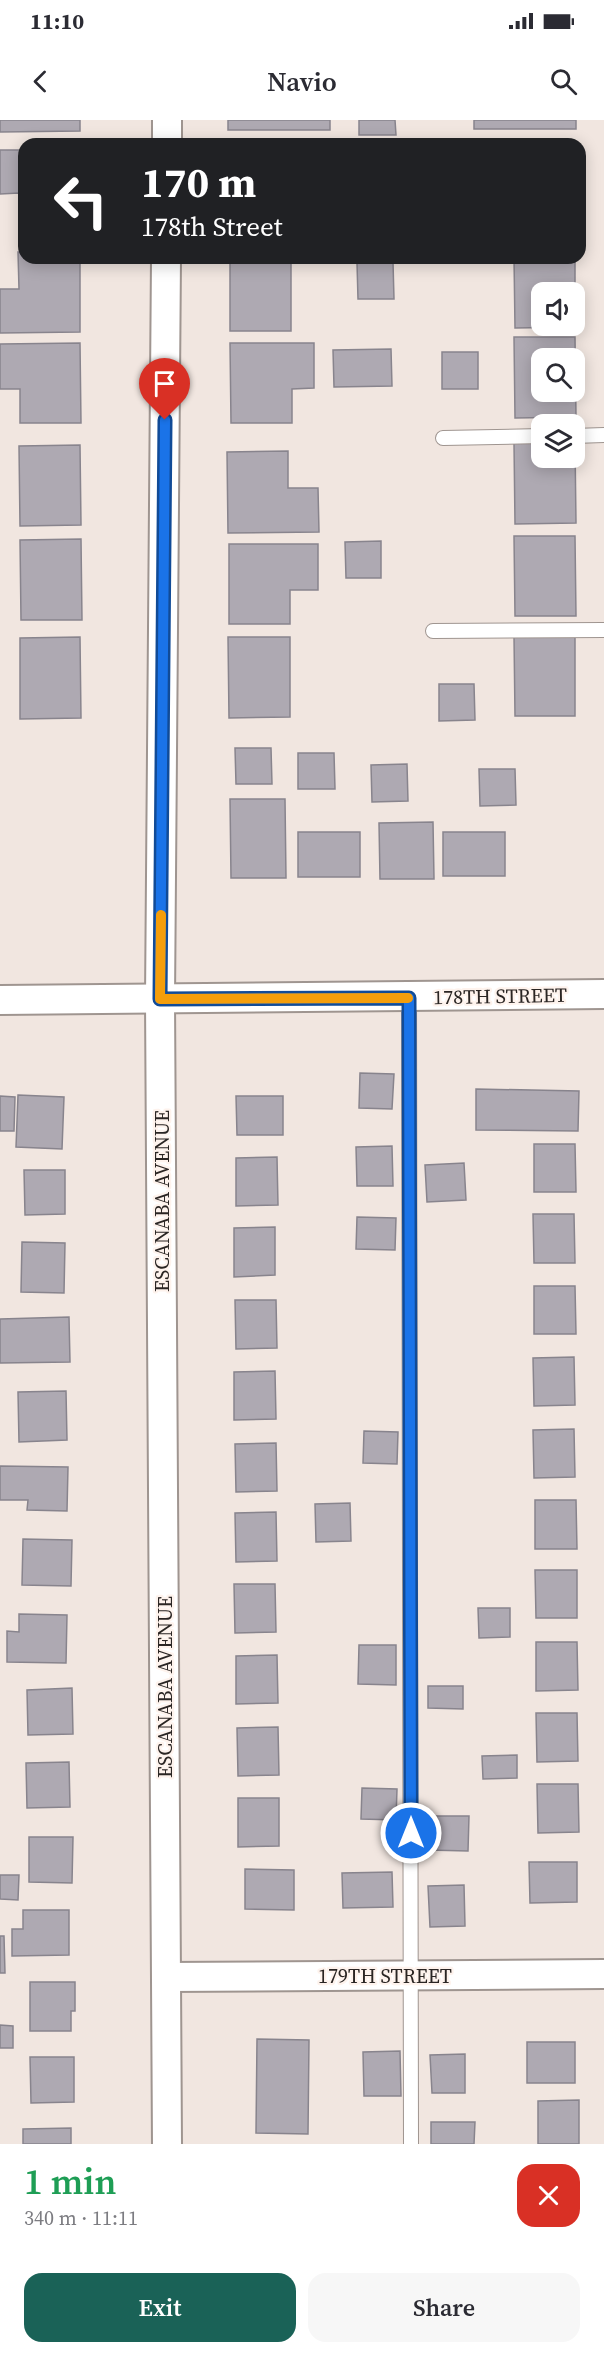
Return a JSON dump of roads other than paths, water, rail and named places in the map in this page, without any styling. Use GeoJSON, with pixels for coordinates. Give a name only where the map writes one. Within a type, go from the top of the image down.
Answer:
{"type":"FeatureCollection","features":[{"type":"Feature","properties":{"kind":"street"},"geometry":{"type":"LineString","coordinates":[[167,120],[167,138]]}},
{"type":"Feature","properties":{"kind":"street","name":"ESCANABA AVENUE"},"geometry":{"type":"LineString","coordinates":[[166,264],[160,999],[167,2144]]}},
{"type":"Feature","properties":{"kind":"street","name":"178TH STREET"},"geometry":{"type":"LineString","coordinates":[[0,1000],[409,998],[604,994]]}},
{"type":"Feature","properties":{"kind":"street","name":"179TH STREET"},"geometry":{"type":"LineString","coordinates":[[166,1977],[604,1974]]}},
{"type":"Feature","properties":{"kind":"lane"},"geometry":{"type":"LineString","coordinates":[[585,436],[604,435]]}},
{"type":"Feature","properties":{"kind":"lane"},"geometry":{"type":"LineString","coordinates":[[443,438],[531,436]]}},
{"type":"Feature","properties":{"kind":"lane"},"geometry":{"type":"LineString","coordinates":[[432,632],[604,630]]}},
{"type":"Feature","properties":{"kind":"lane"},"geometry":{"type":"LineString","coordinates":[[409,998],[411,2144]]}}]}
